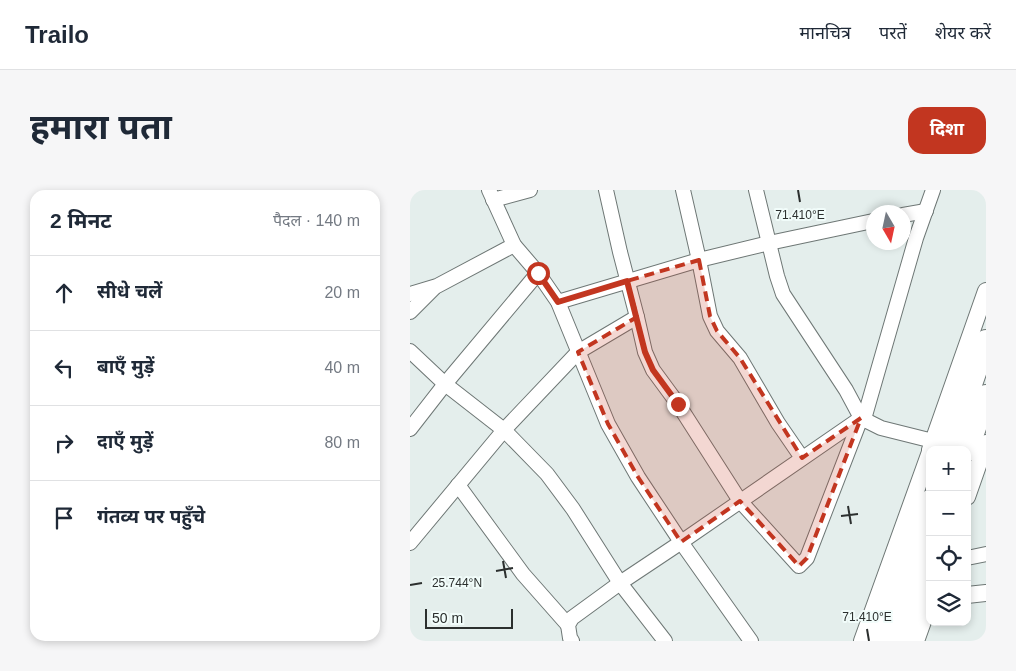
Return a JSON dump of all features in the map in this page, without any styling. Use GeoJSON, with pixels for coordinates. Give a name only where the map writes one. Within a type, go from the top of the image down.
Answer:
{"type":"FeatureCollection","features":[{"type":"Feature","properties":{"kind":"highway"},"geometry":{"type":"LineString","coordinates":[[936,446],[986,342]]}},
{"type":"Feature","properties":{"kind":"highway"},"geometry":{"type":"LineString","coordinates":[[968,446],[986,396]]}},
{"type":"Feature","properties":{"kind":"highway"},"geometry":{"type":"LineString","coordinates":[[881,641],[926,512]]}},
{"type":"Feature","properties":{"kind":"highway"},"geometry":{"type":"LineString","coordinates":[[899,641],[926,563]]}},
{"type":"Feature","properties":{"kind":"street"},"geometry":{"type":"LineString","coordinates":[[530,190],[491,195],[514,245],[538,273],[558,302],[608,424],[638,477],[751,641]]}},
{"type":"Feature","properties":{"kind":"street"},"geometry":{"type":"LineString","coordinates":[[606,190],[645,352],[653,370],[678,404],[740,501],[799,566],[807,558],[863,418],[916,238],[933,190]]}},
{"type":"Feature","properties":{"kind":"street"},"geometry":{"type":"LineString","coordinates":[[683,190],[710,316],[716,331],[740,358],[778,423],[802,458]]}},
{"type":"Feature","properties":{"kind":"street"},"geometry":{"type":"LineString","coordinates":[[756,190],[777,276],[784,294],[863,418],[882,428],[930,446]]}},
{"type":"Feature","properties":{"kind":"street"},"geometry":{"type":"LineString","coordinates":[[911,214],[926,211]]}},
{"type":"Feature","properties":{"kind":"street"},"geometry":{"type":"LineString","coordinates":[[558,302],[699,260],[769,242],[866,223]]}},
{"type":"Feature","properties":{"kind":"street"},"geometry":{"type":"LineString","coordinates":[[410,294],[437,286],[514,245]]}},
{"type":"Feature","properties":{"kind":"street"},"geometry":{"type":"LineString","coordinates":[[410,429],[538,273]]}},
{"type":"Feature","properties":{"kind":"street"},"geometry":{"type":"LineString","coordinates":[[410,312],[437,286]]}},
{"type":"Feature","properties":{"kind":"street"},"geometry":{"type":"LineString","coordinates":[[936,446],[986,291]]}},
{"type":"Feature","properties":{"kind":"street"},"geometry":{"type":"LineString","coordinates":[[410,543],[504,430],[578,352],[637,317]]}},
{"type":"Feature","properties":{"kind":"street"},"geometry":{"type":"LineString","coordinates":[[410,351],[445,384],[504,430],[547,474],[573,509],[620,583],[665,641]]}},
{"type":"Feature","properties":{"kind":"street"},"geometry":{"type":"LineString","coordinates":[[568,625],[572,618],[620,583],[863,418]]}},
{"type":"Feature","properties":{"kind":"street"},"geometry":{"type":"LineString","coordinates":[[969,491],[986,443]]}},
{"type":"Feature","properties":{"kind":"street"},"geometry":{"type":"LineString","coordinates":[[862,641],[926,472]]}},
{"type":"Feature","properties":{"kind":"street"},"geometry":{"type":"LineString","coordinates":[[458,485],[523,574],[568,625],[572,641]]}},
{"type":"Feature","properties":{"kind":"street"},"geometry":{"type":"LineString","coordinates":[[971,557],[986,554]]}},
{"type":"Feature","properties":{"kind":"street"},"geometry":{"type":"LineString","coordinates":[[971,595],[986,593]]}},
{"type":"Feature","properties":{"kind":"street"},"geometry":{"type":"LineString","coordinates":[[916,641],[926,613]]}},
{"type":"Feature","properties":{"kind":"highlighted area"},"geometry":{"type":"Polygon","coordinates":[[[699,260],[710,316],[717,331],[740,358],[802,458],[861,418],[807,558],[799,566],[740,501],[681,542],[638,477],[608,424],[578,352],[637,317],[627,281],[699,260]]]}},
{"type":"Feature","properties":{"kind":"route"},"geometry":{"type":"LineString","coordinates":[[538,273],[558,302],[627,281],[645,352],[653,370],[678,404]]}}]}
